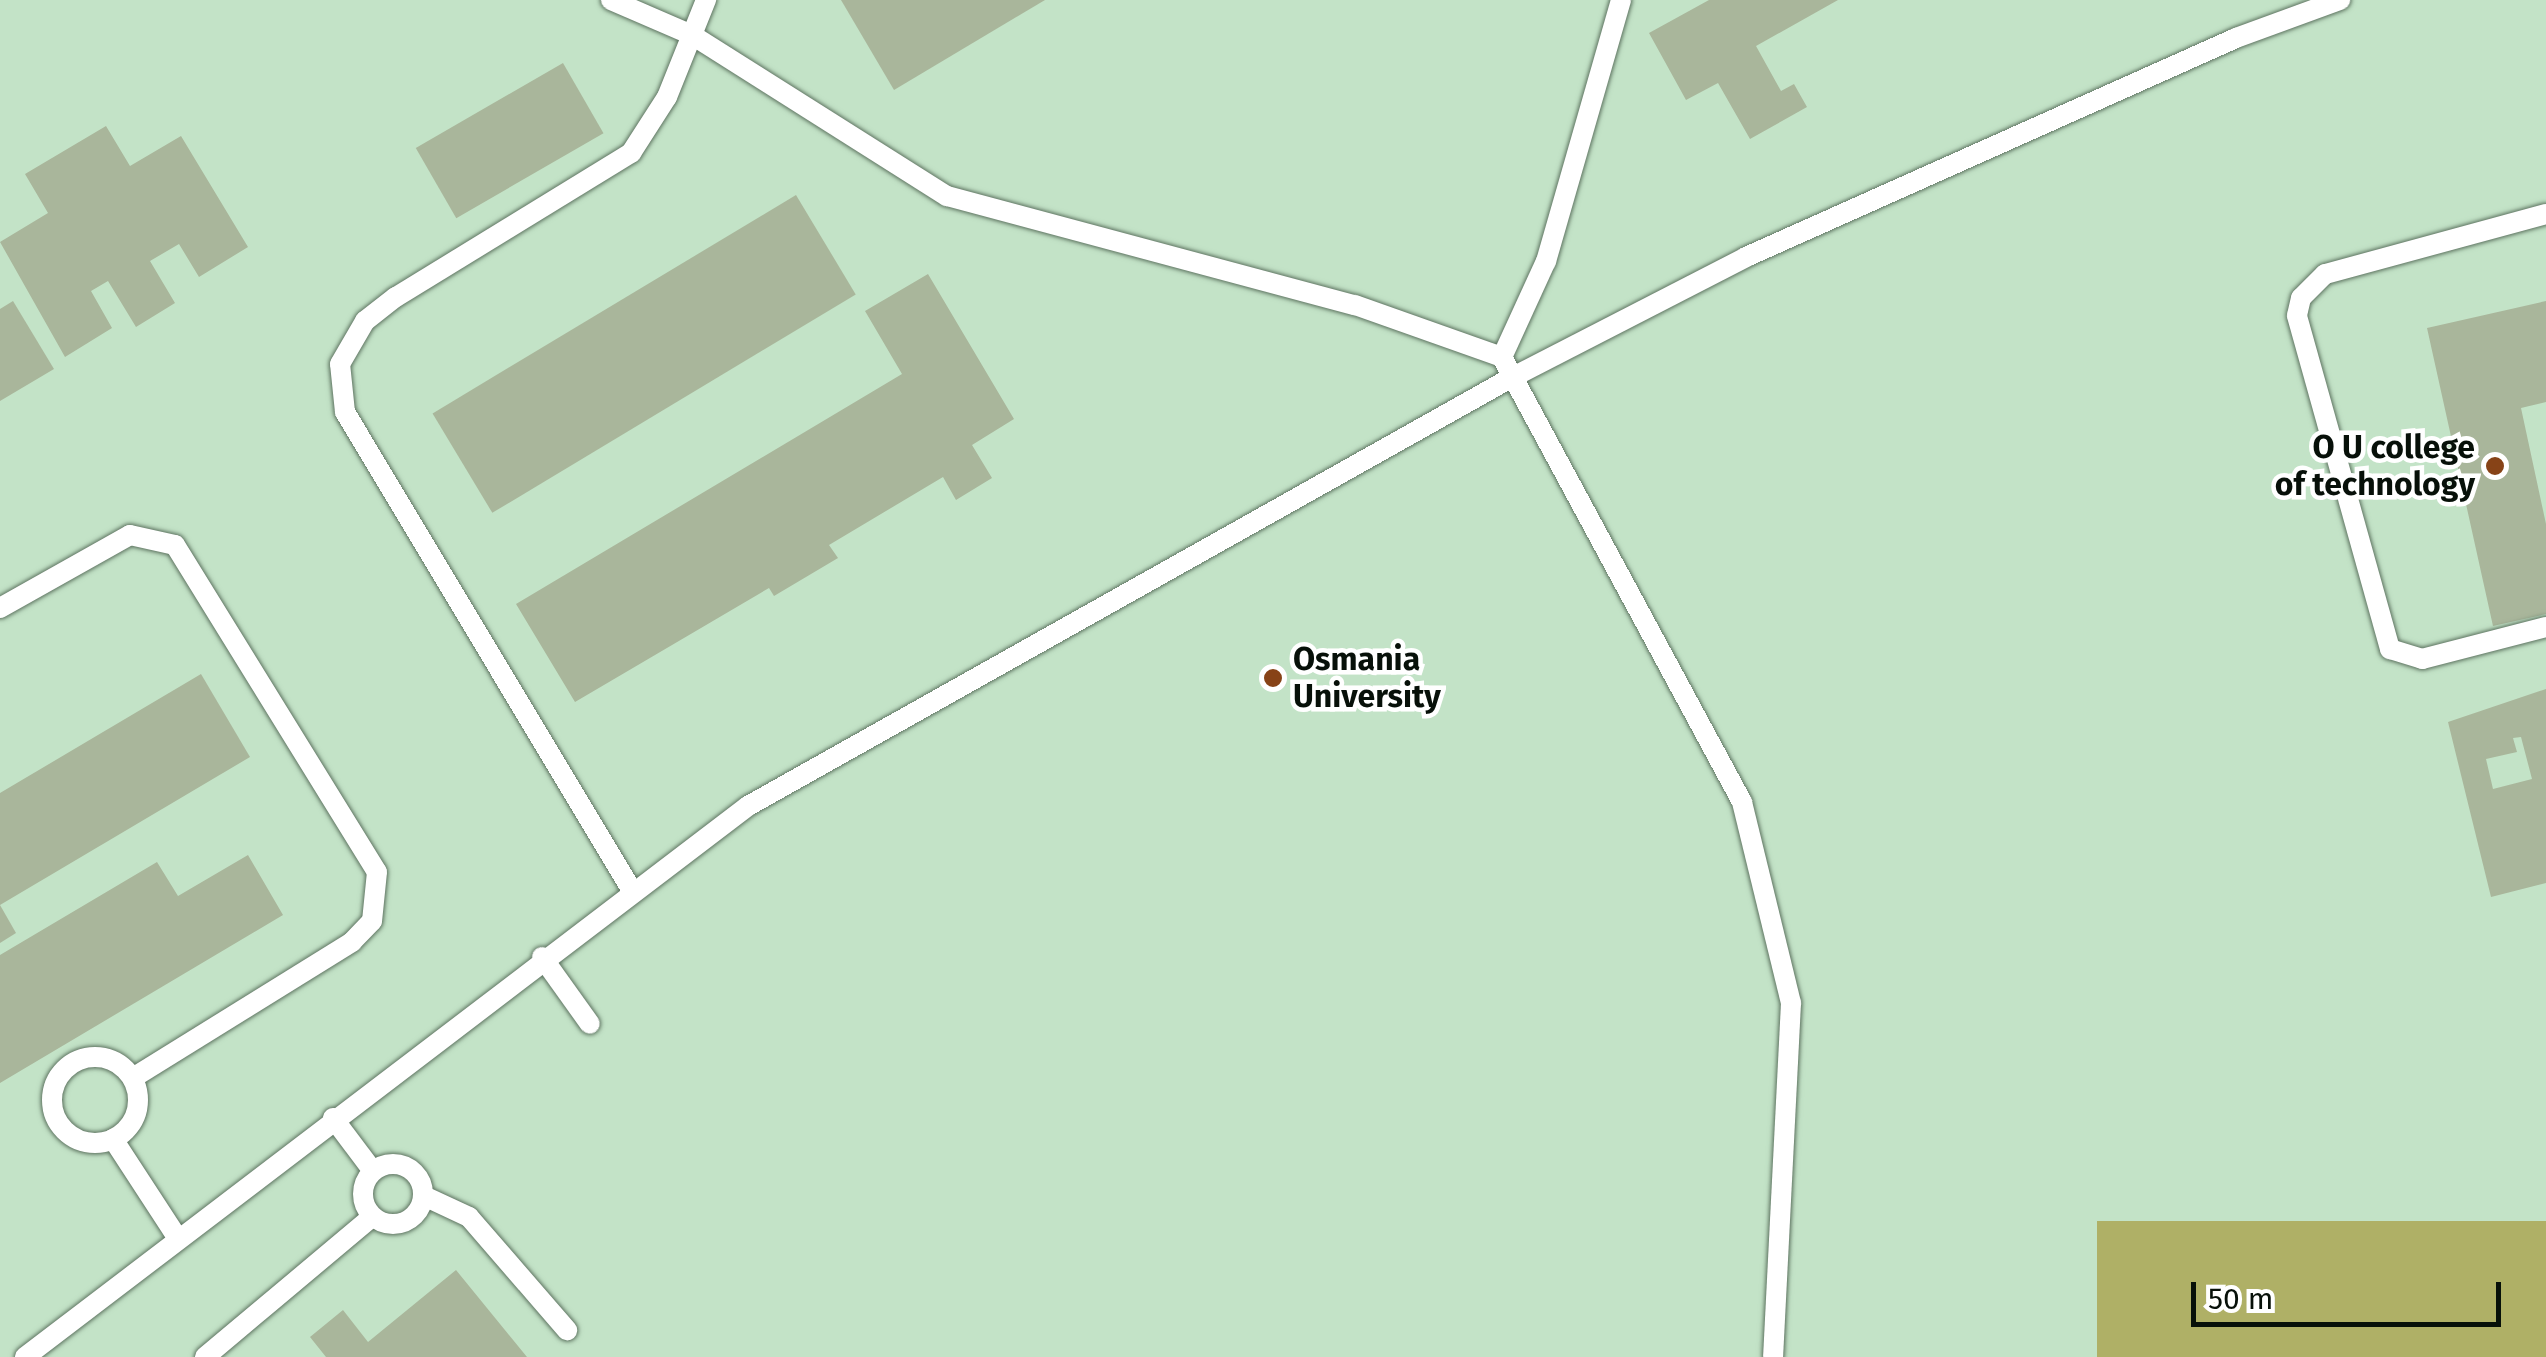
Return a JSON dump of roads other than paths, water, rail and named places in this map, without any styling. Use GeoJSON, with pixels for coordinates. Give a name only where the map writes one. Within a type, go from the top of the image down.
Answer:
{"type":"FeatureCollection","features":[{"type":"Feature","properties":{"kind":"lane"},"geometry":{"type":"LineString","coordinates":[[612,0],[692,36],[947,196],[1355,305],[1502,357]]}},
{"type":"Feature","properties":{"kind":"lane"},"geometry":{"type":"LineString","coordinates":[[631,889],[345,412],[340,364],[365,321],[396,297],[631,152],[652,126],[706,0]]}},
{"type":"Feature","properties":{"kind":"lane"},"geometry":{"type":"LineString","coordinates":[[1622,0],[1546,261],[1502,357],[1509,379],[1742,802],[1791,1003],[1772,1357]]}},
{"type":"Feature","properties":{"kind":"lane"},"geometry":{"type":"LineString","coordinates":[[25,1357],[631,889],[748,806],[1509,379],[1746,257],[2236,38],[2340,0]]}},
{"type":"Feature","properties":{"kind":"lane"},"geometry":{"type":"LineString","coordinates":[[2546,214],[2325,274],[2301,298],[2297,316],[2390,648],[2422,660],[2546,627]]}},
{"type":"Feature","properties":{"kind":"lane"},"geometry":{"type":"LineString","coordinates":[[0,608],[130,535],[175,546],[376,872],[372,921],[352,942],[133,1078]]}},
{"type":"Feature","properties":{"kind":"lane"},"geometry":{"type":"LineString","coordinates":[[542,957],[590,1024]]}},
{"type":"Feature","properties":{"kind":"lane"},"geometry":{"type":"LineString","coordinates":[[84,1058],[112,1060],[133,1078],[138,1106],[113,1140],[71,1136],[54,1113],[54,1085],[84,1058]]}},
{"type":"Feature","properties":{"kind":"lane"},"geometry":{"type":"LineString","coordinates":[[333,1118],[372,1171]]}},
{"type":"Feature","properties":{"kind":"lane"},"geometry":{"type":"LineString","coordinates":[[113,1140],[177,1237]]}},
{"type":"Feature","properties":{"kind":"lane"},"geometry":{"type":"LineString","coordinates":[[372,1217],[363,1190],[372,1171],[392,1163],[412,1170],[424,1196],[469,1218],[566,1330]]}},
{"type":"Feature","properties":{"kind":"lane"},"geometry":{"type":"LineString","coordinates":[[372,1217],[390,1224],[409,1220],[424,1196]]}},
{"type":"Feature","properties":{"kind":"lane"},"geometry":{"type":"LineString","coordinates":[[205,1357],[372,1217]]}},
{"type":"Feature","properties":{"kind":"place","name":"O U college of technology"},"geometry":{"type":"Point","coordinates":[2495,466]}},
{"type":"Feature","properties":{"kind":"place","name":"Osmania University"},"geometry":{"type":"Point","coordinates":[1273,678]}}]}
